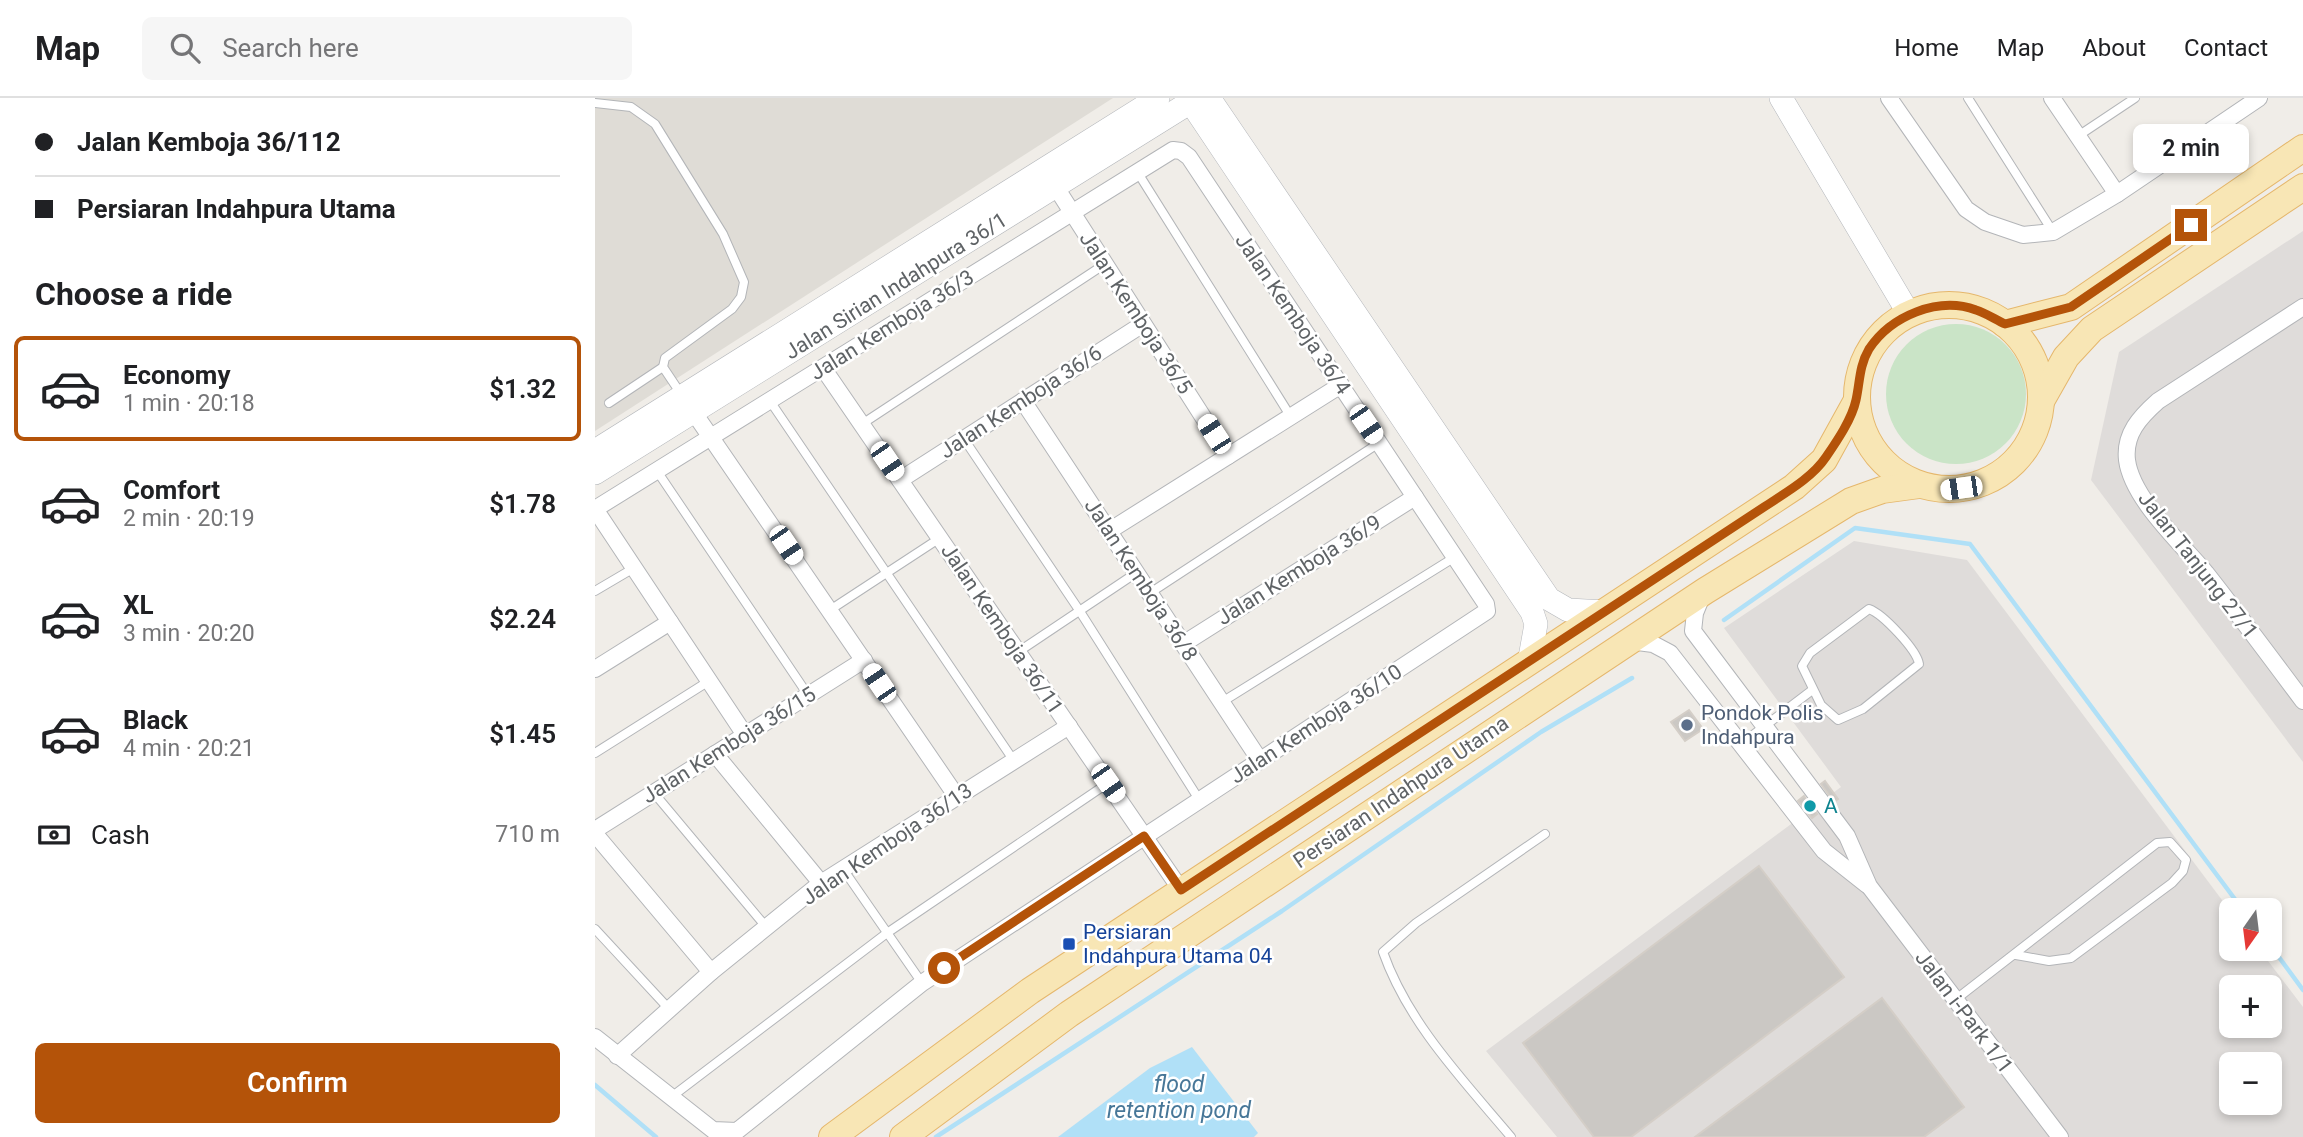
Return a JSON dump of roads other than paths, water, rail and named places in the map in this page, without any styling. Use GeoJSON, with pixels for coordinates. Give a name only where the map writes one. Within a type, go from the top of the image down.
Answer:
{"type":"FeatureCollection","features":[{"type":"Feature","properties":{"kind":"main road","name":"Jalan Sirian Indahpura 36/1"},"geometry":{"type":"LineString","coordinates":[[1050,178],[1159,98]]}},
{"type":"Feature","properties":{"kind":"main road"},"geometry":{"type":"LineString","coordinates":[[1780,98],[1909,314]]}},
{"type":"Feature","properties":{"kind":"main road","name":"Jalan Sirian Indahpura 36/1"},"geometry":{"type":"LineString","coordinates":[[595,474],[688,404],[1050,178],[1196,99]]}},
{"type":"Feature","properties":{"kind":"main road"},"geometry":{"type":"LineString","coordinates":[[1196,99],[1549,599],[1569,610],[1605,612]]}},
{"type":"Feature","properties":{"kind":"main road"},"geometry":{"type":"LineString","coordinates":[[1196,99],[1532,612],[1536,624],[1529,663]]}},
{"type":"Feature","properties":{"kind":"main road"},"geometry":{"type":"LineString","coordinates":[[2005,324],[2071,307],[2303,148]]}},
{"type":"Feature","properties":{"kind":"main road"},"geometry":{"type":"LineString","coordinates":[[2041,401],[2066,357],[2092,329],[2303,187]]}},
{"type":"Feature","properties":{"kind":"main road"},"geometry":{"type":"LineString","coordinates":[[1941,305],[1975,309],[2005,324],[2025,345],[2038,372],[2041,401],[2036,429],[2027,446],[2001,474],[1966,487],[1947,490],[1919,485],[1887,467],[1865,438],[1856,402],[1858,375],[1869,350],[1886,329],[1909,314],[1941,305]]}},
{"type":"Feature","properties":{"kind":"main road","name":"Persiaran Indahpura Utama"},"geometry":{"type":"LineString","coordinates":[[832,1137],[1030,991],[1794,487],[1824,460],[1856,402]]}},
{"type":"Feature","properties":{"kind":"main road","name":"Jalan Sirian Indahpura 36/1"},"geometry":{"type":"LineString","coordinates":[[595,451],[688,404]]}},
{"type":"Feature","properties":{"kind":"main road","name":"Persiaran Indahpura Utama"},"geometry":{"type":"LineString","coordinates":[[903,1137],[1069,1014],[1705,591],[1851,500],[1882,490],[1919,485]]}},
{"type":"Feature","properties":{"kind":"street"},"geometry":{"type":"LineString","coordinates":[[1889,98],[1966,209],[2005,231],[2023,235],[2053,232],[2117,194],[2259,98]]}},
{"type":"Feature","properties":{"kind":"street"},"geometry":{"type":"LineString","coordinates":[[2052,98],[2117,194]]}},
{"type":"Feature","properties":{"kind":"street","name":"Jalan Kemboja 36/3"},"geometry":{"type":"LineString","coordinates":[[595,509],[1173,150],[1181,151],[1189,157]]}},
{"type":"Feature","properties":{"kind":"street","name":"Jalan Kemboja 36/4"},"geometry":{"type":"LineString","coordinates":[[1189,157],[1486,604],[1487,611]]}},
{"type":"Feature","properties":{"kind":"street","name":"Jalan Kemboja 36/5"},"geometry":{"type":"LineString","coordinates":[[1050,178],[1228,456]]}},
{"type":"Feature","properties":{"kind":"street","name":"Jalan Tanjung 27/1"},"geometry":{"type":"LineString","coordinates":[[2303,307],[2158,401],[2137,419],[2127,457],[2131,477],[2140,493],[2207,574],[2303,701]]}},
{"type":"Feature","properties":{"kind":"street","name":"Jalan Kemboja 36/6"},"geometry":{"type":"LineString","coordinates":[[900,480],[1143,324]]}},
{"type":"Feature","properties":{"kind":"street","name":"Jalan Kemboja 36/11"},"geometry":{"type":"LineString","coordinates":[[823,368],[1181,890]]}},
{"type":"Feature","properties":{"kind":"street"},"geometry":{"type":"LineString","coordinates":[[1109,531],[1341,385]]}},
{"type":"Feature","properties":{"kind":"street","name":"Jalan Kemboja 36/8"},"geometry":{"type":"LineString","coordinates":[[1023,401],[1259,759]]}},
{"type":"Feature","properties":{"kind":"street"},"geometry":{"type":"LineString","coordinates":[[688,404],[957,797]]}},
{"type":"Feature","properties":{"kind":"street","name":"Jalan Kemboja 36/9"},"geometry":{"type":"LineString","coordinates":[[1183,644],[1415,497]]}},
{"type":"Feature","properties":{"kind":"street"},"geometry":{"type":"LineString","coordinates":[[595,509],[745,735]]}},
{"type":"Feature","properties":{"kind":"street","name":"Jalan i-Park 1/1"},"geometry":{"type":"LineString","coordinates":[[1705,591],[1695,613],[1693,631],[1847,836],[1869,886],[2060,1137]]}},
{"type":"Feature","properties":{"kind":"street","name":"Jalan Kemboja 36/10"},"geometry":{"type":"LineString","coordinates":[[595,1037],[713,1130],[737,1131],[922,983],[1487,611]]}},
{"type":"Feature","properties":{"kind":"street"},"geometry":{"type":"LineString","coordinates":[[595,669],[670,622]]}},
{"type":"Feature","properties":{"kind":"street","name":"Jalan i-Park 1/1"},"geometry":{"type":"LineString","coordinates":[[1629,640],[1653,644],[1670,653],[1824,851],[1869,886]]}},
{"type":"Feature","properties":{"kind":"street","name":"Jalan Kemboja 36/15"},"geometry":{"type":"LineString","coordinates":[[595,832],[864,660]]}},
{"type":"Feature","properties":{"kind":"street","name":"Jalan Kemboja 36/13"},"geometry":{"type":"LineString","coordinates":[[617,1056],[711,972],[821,883],[1069,726]]}},
{"type":"Feature","properties":{"kind":"street"},"geometry":{"type":"LineString","coordinates":[[715,754],[821,883]]}},
{"type":"Feature","properties":{"kind":"street"},"geometry":{"type":"LineString","coordinates":[[595,832],[711,972]]}},
{"type":"Feature","properties":{"kind":"lane"},"geometry":{"type":"LineString","coordinates":[[1968,98],[2053,232]]}},
{"type":"Feature","properties":{"kind":"lane"},"geometry":{"type":"LineString","coordinates":[[2078,136],[2135,98]]}},
{"type":"Feature","properties":{"kind":"lane"},"geometry":{"type":"LineString","coordinates":[[595,103],[631,107],[655,124],[723,234],[744,282],[741,297],[732,309],[674,349],[665,358],[663,367],[609,403]]}},
{"type":"Feature","properties":{"kind":"lane"},"geometry":{"type":"LineString","coordinates":[[1138,173],[1291,417]]}},
{"type":"Feature","properties":{"kind":"lane"},"geometry":{"type":"LineString","coordinates":[[862,424],[1105,264]]}},
{"type":"Feature","properties":{"kind":"lane"},"geometry":{"type":"LineString","coordinates":[[663,367],[688,404]]}},
{"type":"Feature","properties":{"kind":"lane"},"geometry":{"type":"LineString","coordinates":[[770,401],[889,572],[1014,761]]}},
{"type":"Feature","properties":{"kind":"lane"},"geometry":{"type":"LineString","coordinates":[[964,439],[1079,610],[1200,801]]}},
{"type":"Feature","properties":{"kind":"lane"},"geometry":{"type":"LineString","coordinates":[[1150,593],[1379,443]]}},
{"type":"Feature","properties":{"kind":"lane"},"geometry":{"type":"LineString","coordinates":[[657,471],[808,695]]}},
{"type":"Feature","properties":{"kind":"lane"},"geometry":{"type":"LineString","coordinates":[[830,610],[940,538]]}},
{"type":"Feature","properties":{"kind":"lane"},"geometry":{"type":"LineString","coordinates":[[1222,702],[1455,557]]}},
{"type":"Feature","properties":{"kind":"lane"},"geometry":{"type":"LineString","coordinates":[[595,591],[634,568]]}},
{"type":"Feature","properties":{"kind":"lane"},"geometry":{"type":"LineString","coordinates":[[1018,652],[1136,573]]}},
{"type":"Feature","properties":{"kind":"lane"},"geometry":{"type":"LineString","coordinates":[[1869,609],[1879,614],[1919,660],[1916,668],[1846,718],[1838,720],[1831,716],[1811,691],[1803,670],[1804,661],[1869,609]]}},
{"type":"Feature","properties":{"kind":"lane"},"geometry":{"type":"LineString","coordinates":[[595,752],[709,681]]}},
{"type":"Feature","properties":{"kind":"lane"},"geometry":{"type":"LineString","coordinates":[[1741,744],[1811,691]]}},
{"type":"Feature","properties":{"kind":"lane"},"geometry":{"type":"LineString","coordinates":[[670,1098],[887,933],[1108,783]]}},
{"type":"Feature","properties":{"kind":"lane"},"geometry":{"type":"LineString","coordinates":[[654,793],[767,928]]}},
{"type":"Feature","properties":{"kind":"lane"},"geometry":{"type":"LineString","coordinates":[[1511,1137],[1427,1035],[1391,974],[1383,952],[1416,923],[1545,834]]}},
{"type":"Feature","properties":{"kind":"lane"},"geometry":{"type":"LineString","coordinates":[[1955,1000],[2161,841],[2169,842],[2186,860],[2183,871],[2172,883],[2071,958],[2049,961],[2016,955]]}},
{"type":"Feature","properties":{"kind":"lane"},"geometry":{"type":"LineString","coordinates":[[843,869],[922,983]]}},
{"type":"Feature","properties":{"kind":"lane"},"geometry":{"type":"LineString","coordinates":[[595,929],[670,1010]]}},
{"type":"Feature","properties":{"kind":"water","name":"flood retention pond"},"geometry":{"type":"Polygon","coordinates":[[[1192,1047],[1258,1133],[1254,1137],[1058,1137],[1150,1068],[1192,1047]]]}},
{"type":"Feature","properties":{"kind":"waterway"},"geometry":{"type":"LineString","coordinates":[[1724,620],[1855,528],[1970,544],[2234,898]]}},
{"type":"Feature","properties":{"kind":"waterway"},"geometry":{"type":"LineString","coordinates":[[936,1137],[1282,911],[1541,732],[1632,678]]}},
{"type":"Feature","properties":{"kind":"waterway"},"geometry":{"type":"LineString","coordinates":[[2282,961],[2303,990]]}},
{"type":"Feature","properties":{"kind":"waterway"},"geometry":{"type":"LineString","coordinates":[[595,1085],[656,1137]]}},
{"type":"Feature","properties":{"kind":"place","name":"Pondok Polis Indahpura"},"geometry":{"type":"Point","coordinates":[1687,725]}},
{"type":"Feature","properties":{"kind":"place","name":"A"},"geometry":{"type":"Point","coordinates":[1810,806]}},
{"type":"Feature","properties":{"kind":"place","name":"Persiaran Indahpura Utama 04"},"geometry":{"type":"Point","coordinates":[1069,944]}}]}
